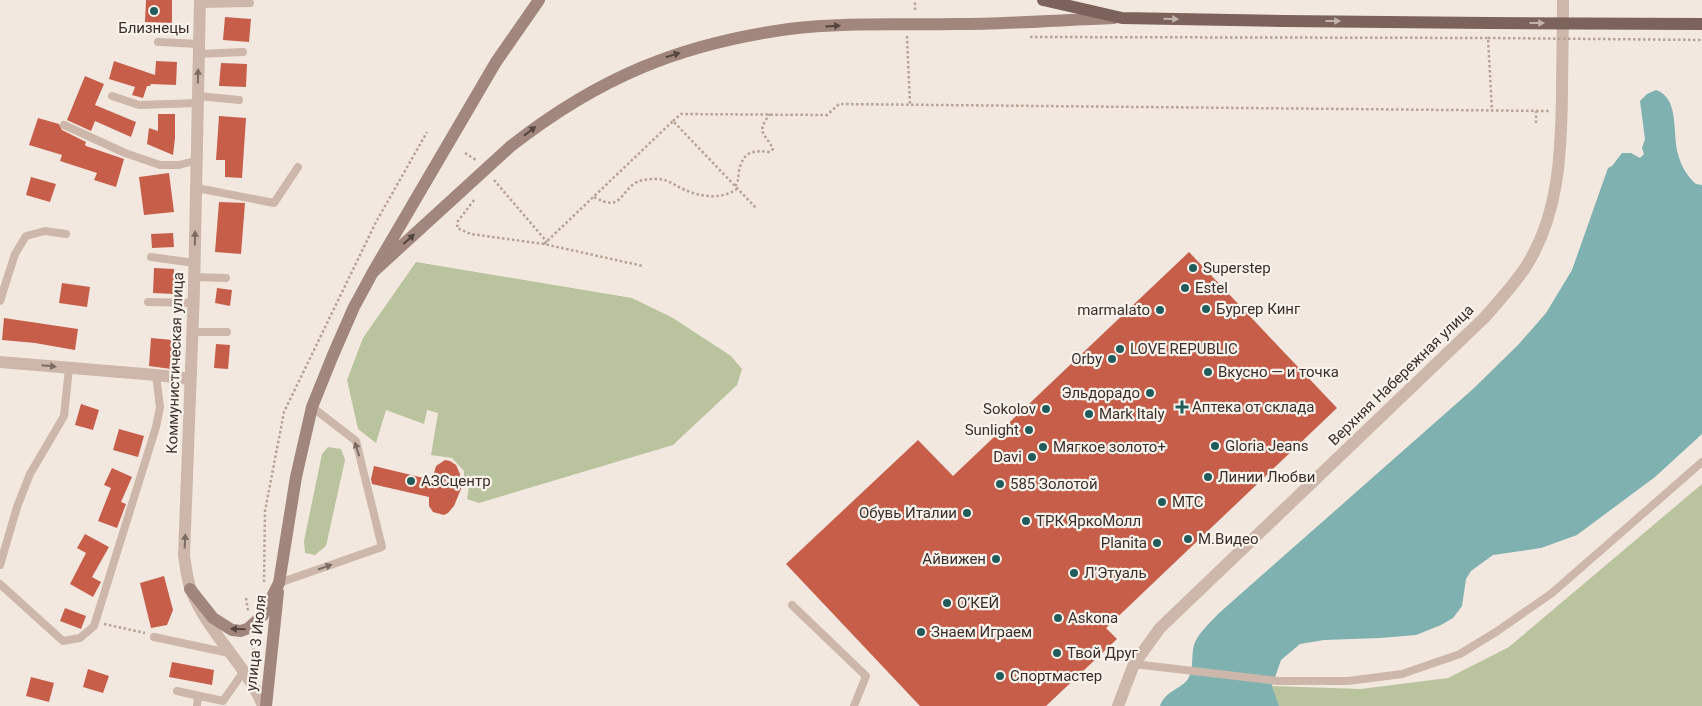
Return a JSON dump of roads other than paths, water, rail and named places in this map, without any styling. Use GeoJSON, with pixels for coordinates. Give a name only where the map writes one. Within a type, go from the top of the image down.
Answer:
{"type":"FeatureCollection","features":[{"type":"Feature","properties":{"kind":"main road","name":"улица 3 Июля"},"geometry":{"type":"LineString","coordinates":[[265,706],[279,583],[296,477],[312,407],[340,339],[373,272],[496,62],[539,0]]}},
{"type":"Feature","properties":{"kind":"main road"},"geometry":{"type":"LineString","coordinates":[[1042,0],[1122,18]]}},
{"type":"Feature","properties":{"kind":"main road"},"geometry":{"type":"LineString","coordinates":[[373,272],[511,146],[560,109],[605,84],[667,57],[704,45],[797,28],[863,24],[957,24],[1122,18],[1702,24]]}},
{"type":"Feature","properties":{"kind":"main road"},"geometry":{"type":"LineString","coordinates":[[190,589],[217,622],[228,628],[241,631],[251,627],[261,618],[279,583]]}},
{"type":"Feature","properties":{"kind":"street","name":"Верхняя Набережная улица"},"geometry":{"type":"LineString","coordinates":[[1118,706],[1134,664],[1160,628],[1484,318],[1527,264],[1542,235],[1553,201],[1560,165],[1563,0]]}},
{"type":"Feature","properties":{"kind":"street","name":"Коммунистическая улица"},"geometry":{"type":"LineString","coordinates":[[200,2],[194,302],[184,556],[190,589],[204,616],[231,654],[248,669],[265,706]]}},
{"type":"Feature","properties":{"kind":"street"},"geometry":{"type":"LineString","coordinates":[[0,362],[190,379]]}},
{"type":"Feature","properties":{"kind":"lane"},"geometry":{"type":"LineString","coordinates":[[200,2],[250,3]]}},
{"type":"Feature","properties":{"kind":"lane"},"geometry":{"type":"LineString","coordinates":[[158,42],[199,49],[244,52]]}},
{"type":"Feature","properties":{"kind":"lane"},"geometry":{"type":"LineString","coordinates":[[112,96],[139,104],[198,99],[239,100]]}},
{"type":"Feature","properties":{"kind":"lane"},"geometry":{"type":"LineString","coordinates":[[64,125],[125,153],[160,165],[179,165],[198,160]]}},
{"type":"Feature","properties":{"kind":"lane"},"geometry":{"type":"LineString","coordinates":[[197,188],[274,203],[298,167]]}},
{"type":"Feature","properties":{"kind":"lane"},"geometry":{"type":"LineString","coordinates":[[0,301],[15,254],[26,236],[45,231],[66,234]]}},
{"type":"Feature","properties":{"kind":"lane"},"geometry":{"type":"LineString","coordinates":[[151,257],[195,264]]}},
{"type":"Feature","properties":{"kind":"lane"},"geometry":{"type":"LineString","coordinates":[[194,277],[226,278]]}},
{"type":"Feature","properties":{"kind":"lane"},"geometry":{"type":"LineString","coordinates":[[148,302],[194,302]]}},
{"type":"Feature","properties":{"kind":"lane"},"geometry":{"type":"LineString","coordinates":[[192,332],[227,332]]}},
{"type":"Feature","properties":{"kind":"lane"},"geometry":{"type":"LineString","coordinates":[[0,565],[17,506],[30,474],[64,416],[69,368]]}},
{"type":"Feature","properties":{"kind":"lane"},"geometry":{"type":"LineString","coordinates":[[0,584],[63,641],[80,638],[94,626],[156,427],[160,407],[156,375]]}},
{"type":"Feature","properties":{"kind":"lane"},"geometry":{"type":"LineString","coordinates":[[279,583],[382,547],[356,442],[312,407]]}},
{"type":"Feature","properties":{"kind":"lane"},"geometry":{"type":"LineString","coordinates":[[1134,664],[1278,681],[1348,681],[1402,674],[1460,654],[1496,632],[1552,593],[1702,462]]}},
{"type":"Feature","properties":{"kind":"lane"},"geometry":{"type":"LineString","coordinates":[[792,605],[866,676],[854,706]]}},
{"type":"Feature","properties":{"kind":"lane"},"geometry":{"type":"LineString","coordinates":[[151,636],[231,654]]}},
{"type":"Feature","properties":{"kind":"lane"},"geometry":{"type":"LineString","coordinates":[[177,692],[223,701],[248,669]]}},
{"type":"Feature","properties":{"kind":"lane"},"geometry":{"type":"LineString","coordinates":[[197,706],[198,696]]}},
{"type":"Feature","properties":{"kind":"water"},"geometry":{"type":"Polygon","coordinates":[[[1656,90],[1664,94],[1672,108],[1676,146],[1683,167],[1696,184],[1702,185],[1702,434],[1655,477],[1577,535],[1541,548],[1493,555],[1471,571],[1466,579],[1462,606],[1453,618],[1441,625],[1416,635],[1324,640],[1300,644],[1281,660],[1272,686],[1279,706],[1160,706],[1169,694],[1188,679],[1191,671],[1194,645],[1204,628],[1473,389],[1518,345],[1546,313],[1572,270],[1608,168],[1612,166],[1622,153],[1631,153],[1640,158],[1644,154],[1642,148],[1645,139],[1640,101],[1647,94],[1656,90]]]}},
{"type":"Feature","properties":{"kind":"place","name":"Близнецы"},"geometry":{"type":"Point","coordinates":[154,11]}},
{"type":"Feature","properties":{"kind":"place","name":"Superstep"},"geometry":{"type":"Point","coordinates":[1193,268]}},
{"type":"Feature","properties":{"kind":"place","name":"Estel"},"geometry":{"type":"Point","coordinates":[1185,288]}},
{"type":"Feature","properties":{"kind":"place","name":"Бургер Кинг"},"geometry":{"type":"Point","coordinates":[1206,309]}},
{"type":"Feature","properties":{"kind":"place","name":"marmalato"},"geometry":{"type":"Point","coordinates":[1160,310]}},
{"type":"Feature","properties":{"kind":"place","name":"LOVE REPUBLIC"},"geometry":{"type":"Point","coordinates":[1120,349]}},
{"type":"Feature","properties":{"kind":"place","name":"Orby"},"geometry":{"type":"Point","coordinates":[1112,359]}},
{"type":"Feature","properties":{"kind":"place","name":"Вкусно — и точка"},"geometry":{"type":"Point","coordinates":[1208,372]}},
{"type":"Feature","properties":{"kind":"place","name":"Эльдорадо"},"geometry":{"type":"Point","coordinates":[1150,393]}},
{"type":"Feature","properties":{"kind":"place","name":"Аптека от склада"},"geometry":{"type":"Point","coordinates":[1182,407]}},
{"type":"Feature","properties":{"kind":"place","name":"Sokolov"},"geometry":{"type":"Point","coordinates":[1046,409]}},
{"type":"Feature","properties":{"kind":"place","name":"Mark Italy"},"geometry":{"type":"Point","coordinates":[1089,414]}},
{"type":"Feature","properties":{"kind":"place","name":"Sunlight"},"geometry":{"type":"Point","coordinates":[1029,430]}},
{"type":"Feature","properties":{"kind":"place","name":"Gloria Jeans"},"geometry":{"type":"Point","coordinates":[1215,446]}},
{"type":"Feature","properties":{"kind":"place","name":"Мягкое золото+"},"geometry":{"type":"Point","coordinates":[1043,447]}},
{"type":"Feature","properties":{"kind":"place","name":"Davi"},"geometry":{"type":"Point","coordinates":[1032,457]}},
{"type":"Feature","properties":{"kind":"place","name":"Линии Любви"},"geometry":{"type":"Point","coordinates":[1208,477]}},
{"type":"Feature","properties":{"kind":"place","name":"АЗСцентр"},"geometry":{"type":"Point","coordinates":[411,481]}},
{"type":"Feature","properties":{"kind":"place","name":"585 Золотой"},"geometry":{"type":"Point","coordinates":[1000,484]}},
{"type":"Feature","properties":{"kind":"place","name":"МТС"},"geometry":{"type":"Point","coordinates":[1162,502]}},
{"type":"Feature","properties":{"kind":"place","name":"Обувь Италии"},"geometry":{"type":"Point","coordinates":[967,513]}},
{"type":"Feature","properties":{"kind":"place","name":"ТРК ЯркоМолл"},"geometry":{"type":"Point","coordinates":[1026,521]}},
{"type":"Feature","properties":{"kind":"place","name":"М.Видео"},"geometry":{"type":"Point","coordinates":[1188,539]}},
{"type":"Feature","properties":{"kind":"place","name":"Planita"},"geometry":{"type":"Point","coordinates":[1157,543]}},
{"type":"Feature","properties":{"kind":"place","name":"Айвижен"},"geometry":{"type":"Point","coordinates":[996,559]}},
{"type":"Feature","properties":{"kind":"place","name":"Л'Этуаль"},"geometry":{"type":"Point","coordinates":[1074,573]}},
{"type":"Feature","properties":{"kind":"place","name":"О’КЕЙ"},"geometry":{"type":"Point","coordinates":[947,603]}},
{"type":"Feature","properties":{"kind":"place","name":"Askona"},"geometry":{"type":"Point","coordinates":[1058,618]}},
{"type":"Feature","properties":{"kind":"place","name":"Знаем Играем"},"geometry":{"type":"Point","coordinates":[921,632]}},
{"type":"Feature","properties":{"kind":"place","name":"Твой Друг"},"geometry":{"type":"Point","coordinates":[1057,653]}},
{"type":"Feature","properties":{"kind":"place","name":"Спортмастер"},"geometry":{"type":"Point","coordinates":[1000,676]}}]}
